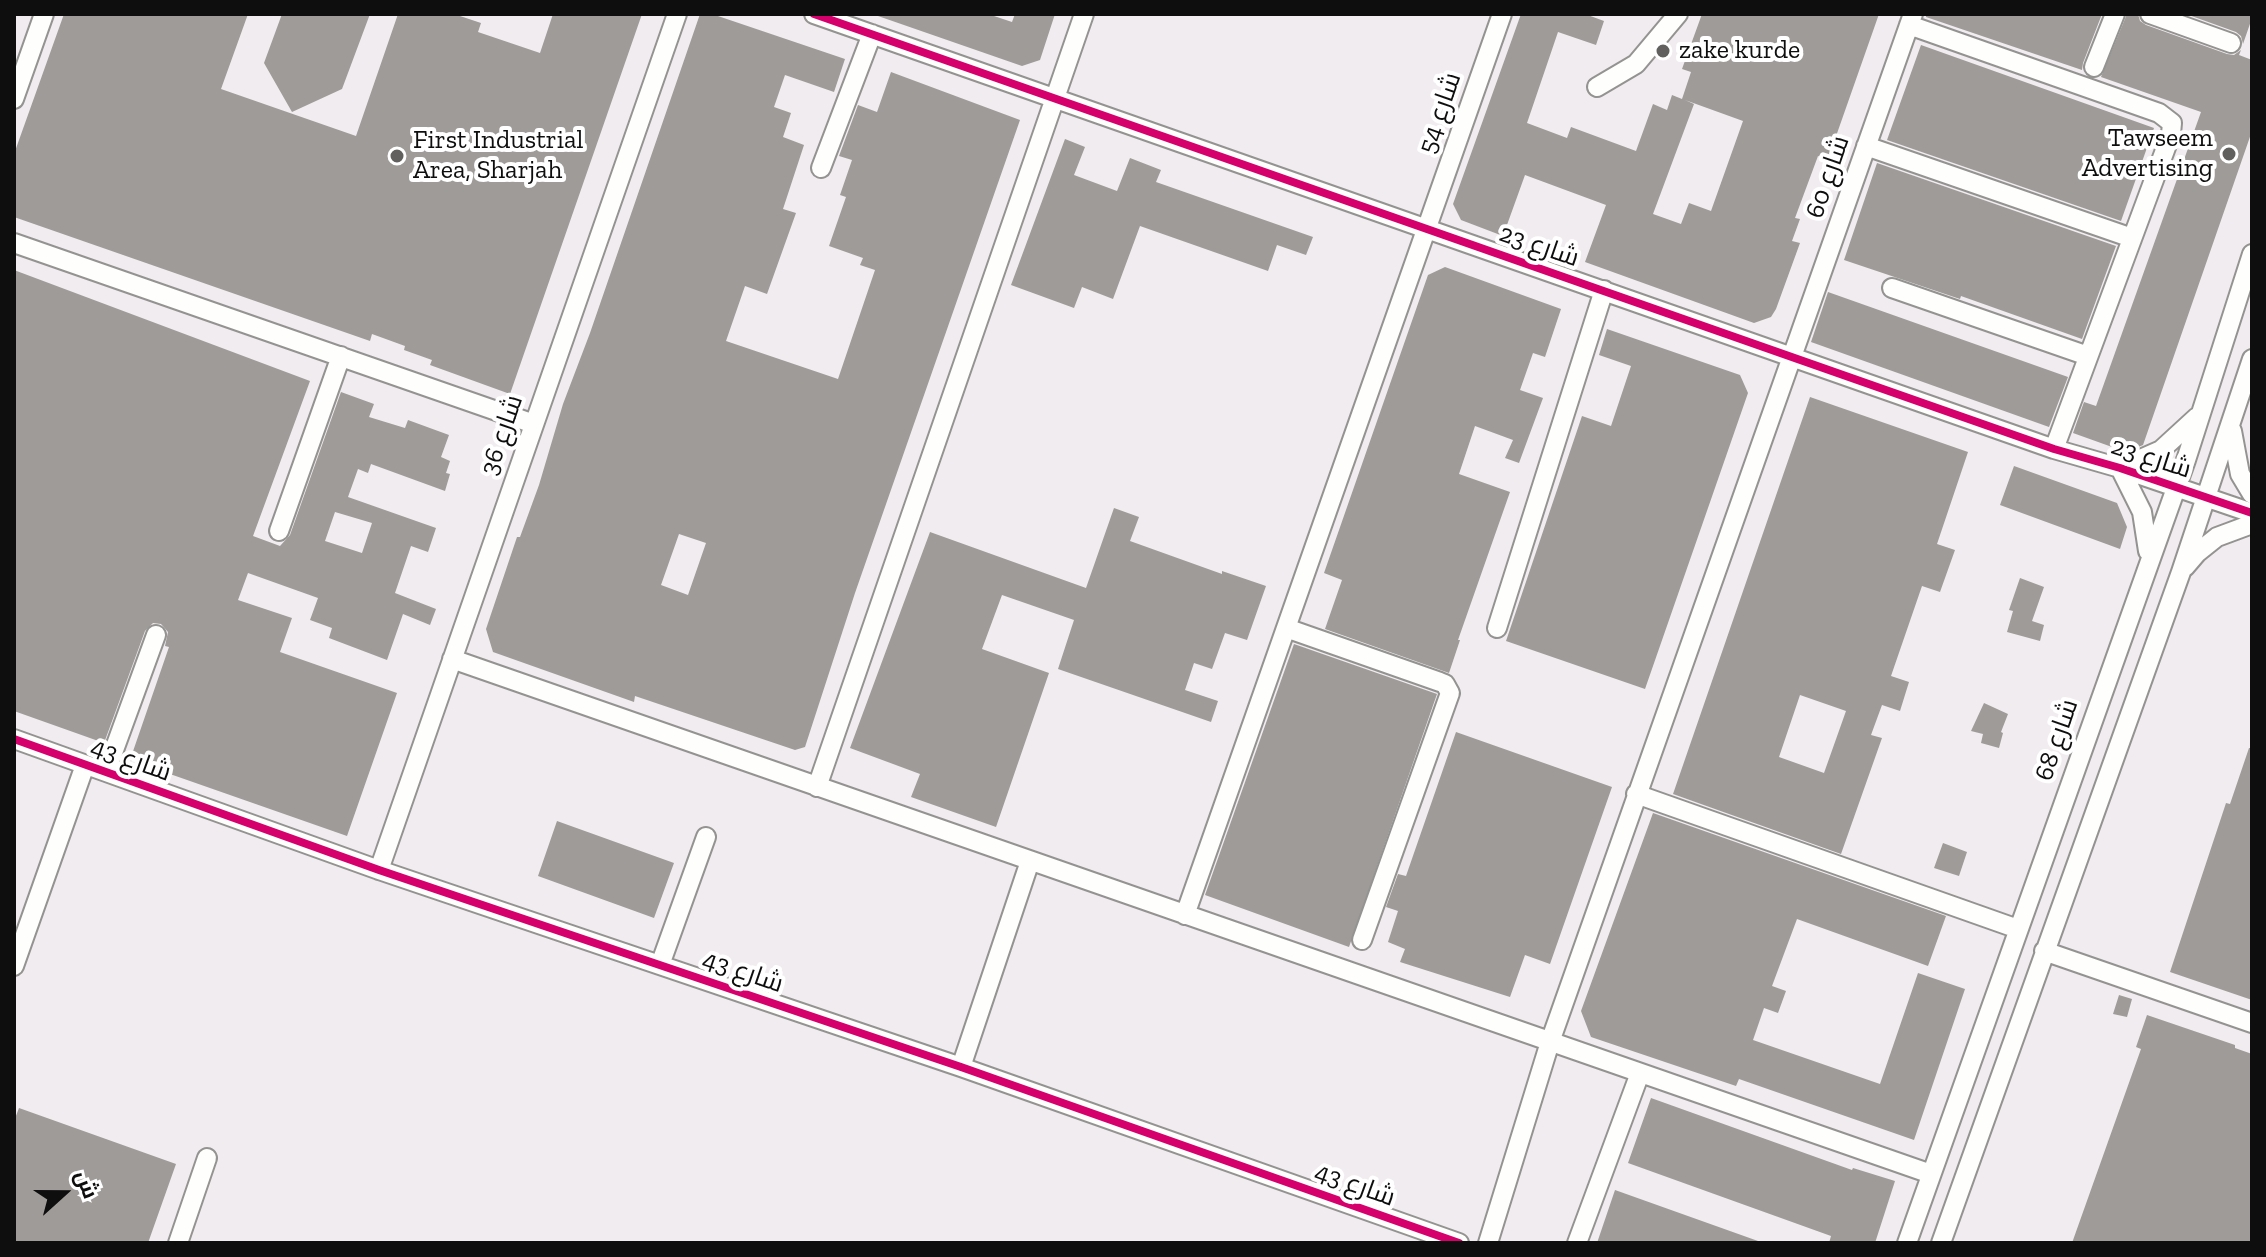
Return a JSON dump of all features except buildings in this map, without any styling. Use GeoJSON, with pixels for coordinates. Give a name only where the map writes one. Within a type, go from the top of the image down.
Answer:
{"type":"FeatureCollection","features":[{"type":"Feature","properties":{"kind":"street"},"geometry":{"type":"LineString","coordinates":[[14,99],[44,14]]}},
{"type":"Feature","properties":{"kind":"street","name":"شارع 23"},"geometry":{"type":"LineString","coordinates":[[814,14],[2054,449],[2252,513]]}},
{"type":"Feature","properties":{"kind":"street"},"geometry":{"type":"LineString","coordinates":[[817,787],[1084,14]]}},
{"type":"Feature","properties":{"kind":"street","name":"شارع 54"},"geometry":{"type":"LineString","coordinates":[[1185,915],[1502,14]]}},
{"type":"Feature","properties":{"kind":"street"},"geometry":{"type":"LineString","coordinates":[[1597,87],[1636,64],[1678,14]]}},
{"type":"Feature","properties":{"kind":"street"},"geometry":{"type":"LineString","coordinates":[[2094,67],[2115,14]]}},
{"type":"Feature","properties":{"kind":"street"},"geometry":{"type":"LineString","coordinates":[[2150,14],[2231,43]]}},
{"type":"Feature","properties":{"kind":"street","name":"شارع 36"},"geometry":{"type":"LineString","coordinates":[[379,870],[676,15]]}},
{"type":"Feature","properties":{"kind":"street"},"geometry":{"type":"LineString","coordinates":[[1911,19],[2169,119],[2171,134],[2054,449]]}},
{"type":"Feature","properties":{"kind":"street","name":"شارع 60"},"geometry":{"type":"LineString","coordinates":[[1488,1243],[1550,1042],[1911,19]]}},
{"type":"Feature","properties":{"kind":"street"},"geometry":{"type":"LineString","coordinates":[[821,168],[872,34]]}},
{"type":"Feature","properties":{"kind":"street"},"geometry":{"type":"LineString","coordinates":[[1866,146],[2132,238]]}},
{"type":"Feature","properties":{"kind":"street"},"geometry":{"type":"LineString","coordinates":[[14,243],[534,424]]}},
{"type":"Feature","properties":{"kind":"street","name":"شارع 68"},"geometry":{"type":"LineString","coordinates":[[1907,1243],[2201,412],[2252,254]]}},
{"type":"Feature","properties":{"kind":"street"},"geometry":{"type":"LineString","coordinates":[[1892,288],[2088,356]]}},
{"type":"Feature","properties":{"kind":"street"},"geometry":{"type":"LineString","coordinates":[[1497,628],[1604,290]]}},
{"type":"Feature","properties":{"kind":"street"},"geometry":{"type":"LineString","coordinates":[[279,531],[341,356]]}},
{"type":"Feature","properties":{"kind":"street"},"geometry":{"type":"LineString","coordinates":[[1941,1243],[2181,572],[2252,359]]}},
{"type":"Feature","properties":{"kind":"street"},"geometry":{"type":"LineString","coordinates":[[2148,559],[2142,512],[2120,468],[2161,450],[2190,426],[2201,412]]}},
{"type":"Feature","properties":{"kind":"street"},"geometry":{"type":"LineString","coordinates":[[2231,424],[2237,464],[2252,494]]}},
{"type":"Feature","properties":{"kind":"street"},"geometry":{"type":"LineString","coordinates":[[2181,572],[2197,553],[2217,537],[2252,524]]}},
{"type":"Feature","properties":{"kind":"street"},"geometry":{"type":"LineString","coordinates":[[1286,628],[1440,682],[1450,693],[1449,704],[1362,940]]}},
{"type":"Feature","properties":{"kind":"street"},"geometry":{"type":"LineString","coordinates":[[106,772],[156,635]]}},
{"type":"Feature","properties":{"kind":"street"},"geometry":{"type":"LineString","coordinates":[[452,659],[1931,1174]]}},
{"type":"Feature","properties":{"kind":"street","name":"شارع 43"},"geometry":{"type":"LineString","coordinates":[[14,739],[379,870],[961,1067],[1459,1243]]}},
{"type":"Feature","properties":{"kind":"street"},"geometry":{"type":"LineString","coordinates":[[14,966],[85,765]]}},
{"type":"Feature","properties":{"kind":"street"},"geometry":{"type":"LineString","coordinates":[[1636,794],[2018,929]]}},
{"type":"Feature","properties":{"kind":"street"},"geometry":{"type":"LineString","coordinates":[[660,965],[706,837]]}},
{"type":"Feature","properties":{"kind":"street"},"geometry":{"type":"LineString","coordinates":[[961,1067],[1030,861]]}},
{"type":"Feature","properties":{"kind":"street"},"geometry":{"type":"LineString","coordinates":[[2044,951],[2252,1023]]}},
{"type":"Feature","properties":{"kind":"street"},"geometry":{"type":"LineString","coordinates":[[1577,1243],[1640,1073]]}},
{"type":"Feature","properties":{"kind":"street"},"geometry":{"type":"LineString","coordinates":[[178,1243],[207,1158]]}},
{"type":"Feature","properties":{"kind":"shaded area"},"geometry":{"type":"Polygon","coordinates":[[[14,14],[2252,14],[2252,1243],[14,1243],[14,14]]]}},
{"type":"Feature","properties":{"kind":"cycle path"},"geometry":{"type":"LineString","coordinates":[[814,14],[2054,449],[2252,513]]}},
{"type":"Feature","properties":{"kind":"cycle path"},"geometry":{"type":"LineString","coordinates":[[14,739],[379,870],[961,1067],[1459,1243]]}},
{"type":"Feature","properties":{"kind":"place","name":"zake kurde"},"geometry":{"type":"Point","coordinates":[1663,51]}},
{"type":"Feature","properties":{"kind":"place","name":"Tawseem Advertising"},"geometry":{"type":"Point","coordinates":[2229,154]}},
{"type":"Feature","properties":{"kind":"place","name":"First Industrial Area, Sharjah"},"geometry":{"type":"Point","coordinates":[397,156]}}]}
